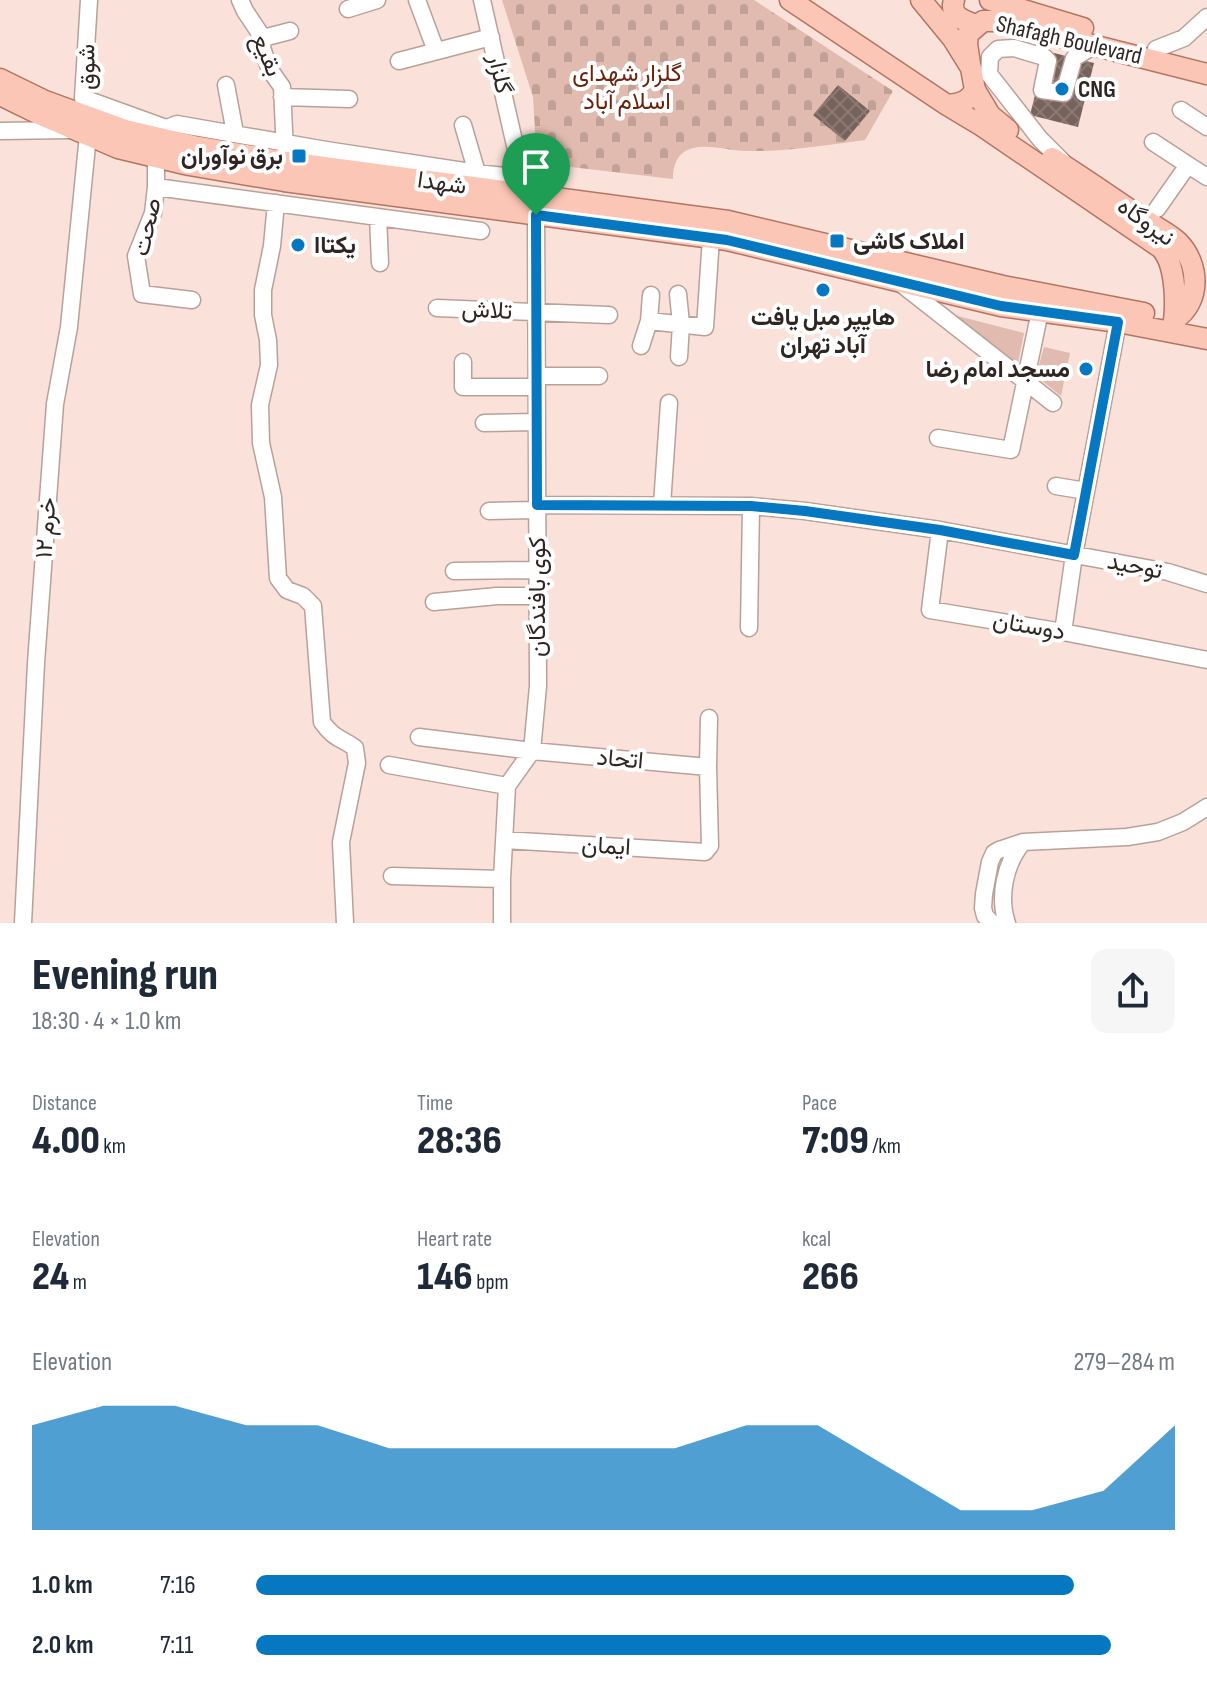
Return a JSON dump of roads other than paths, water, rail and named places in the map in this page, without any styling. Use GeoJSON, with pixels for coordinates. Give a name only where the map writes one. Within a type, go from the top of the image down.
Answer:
{"type":"FeatureCollection","features":[{"type":"Feature","properties":{"kind":"main road","name":"نیروگاه"},"geometry":{"type":"LineString","coordinates":[[790,0],[947,105],[1003,127],[1069,169],[1169,245],[1194,268],[1193,298],[1173,325]]}},
{"type":"Feature","properties":{"kind":"main road","name":"نیروگاه"},"geometry":{"type":"LineString","coordinates":[[921,0],[953,39],[971,68],[986,120],[1169,245]]}},
{"type":"Feature","properties":{"kind":"main road"},"geometry":{"type":"LineString","coordinates":[[954,0],[953,12],[960,19],[976,25]]}},
{"type":"Feature","properties":{"kind":"main road","name":"Shafagh Boulevard"},"geometry":{"type":"LineString","coordinates":[[990,0],[1156,49],[1207,60]]}},
{"type":"Feature","properties":{"kind":"main road","name":"Shafagh Boulevard"},"geometry":{"type":"LineString","coordinates":[[971,68],[968,34],[983,21],[998,21],[1207,74]]}},
{"type":"Feature","properties":{"kind":"main road","name":"شهدا"},"geometry":{"type":"LineString","coordinates":[[0,79],[82,133],[118,148],[189,165],[284,181],[727,240],[898,281],[982,291],[1173,325]]}},
{"type":"Feature","properties":{"kind":"main road"},"geometry":{"type":"LineString","coordinates":[[947,105],[964,102],[971,98],[975,90]]}},
{"type":"Feature","properties":{"kind":"main road","name":"شهدا"},"geometry":{"type":"LineString","coordinates":[[0,96],[125,130],[157,132],[194,146],[285,152],[524,186],[728,221],[982,291],[1040,311],[1125,316]]}},
{"type":"Feature","properties":{"kind":"main road"},"geometry":{"type":"LineString","coordinates":[[1125,316],[1146,307],[1160,294],[1169,245],[1207,261]]}},
{"type":"Feature","properties":{"kind":"main road"},"geometry":{"type":"LineString","coordinates":[[1173,325],[1207,325]]}},
{"type":"Feature","properties":{"kind":"main road"},"geometry":{"type":"LineString","coordinates":[[1173,325],[1207,339]]}},
{"type":"Feature","properties":{"kind":"street","name":"شوق"},"geometry":{"type":"LineString","coordinates":[[89,0],[83,98],[157,132]]}},
{"type":"Feature","properties":{"kind":"street","name":"بقیع"},"geometry":{"type":"LineString","coordinates":[[240,0],[263,38],[262,48],[270,70],[282,87],[285,152]]}},
{"type":"Feature","properties":{"kind":"street"},"geometry":{"type":"LineString","coordinates":[[348,9],[377,0]]}},
{"type":"Feature","properties":{"kind":"street"},"geometry":{"type":"LineString","coordinates":[[417,0],[436,51]]}},
{"type":"Feature","properties":{"kind":"street","name":"گلزار"},"geometry":{"type":"LineString","coordinates":[[482,0],[524,186]]}},
{"type":"Feature","properties":{"kind":"street"},"geometry":{"type":"LineString","coordinates":[[1156,49],[1184,38],[1207,17]]}},
{"type":"Feature","properties":{"kind":"street"},"geometry":{"type":"LineString","coordinates":[[263,38],[290,31]]}},
{"type":"Feature","properties":{"kind":"street"},"geometry":{"type":"LineString","coordinates":[[399,61],[491,37]]}},
{"type":"Feature","properties":{"kind":"street"},"geometry":{"type":"LineString","coordinates":[[1069,169],[1040,139],[989,74],[990,57],[998,49],[1014,48],[1044,57],[1048,61],[1042,90],[1064,93],[1074,58],[1095,45]]}},
{"type":"Feature","properties":{"kind":"street"},"geometry":{"type":"LineString","coordinates":[[226,85],[235,133]]}},
{"type":"Feature","properties":{"kind":"street"},"geometry":{"type":"LineString","coordinates":[[0,96],[6,110],[0,129],[82,133]]}},
{"type":"Feature","properties":{"kind":"street"},"geometry":{"type":"LineString","coordinates":[[282,97],[349,99]]}},
{"type":"Feature","properties":{"kind":"street"},"geometry":{"type":"LineString","coordinates":[[1181,110],[1207,127]]}},
{"type":"Feature","properties":{"kind":"street"},"geometry":{"type":"LineString","coordinates":[[157,132],[177,124],[235,133],[285,152],[477,173],[524,186]]}},
{"type":"Feature","properties":{"kind":"street"},"geometry":{"type":"LineString","coordinates":[[463,125],[477,173]]}},
{"type":"Feature","properties":{"kind":"street","name":"خرم ۱۲"},"geometry":{"type":"LineString","coordinates":[[23,923],[36,663],[55,404],[69,327],[82,133]]}},
{"type":"Feature","properties":{"kind":"street"},"geometry":{"type":"LineString","coordinates":[[1153,142],[1207,177]]}},
{"type":"Feature","properties":{"kind":"street","name":"صحت"},"geometry":{"type":"LineString","coordinates":[[156,157],[153,213],[136,256],[142,294],[192,300]]}},
{"type":"Feature","properties":{"kind":"street"},"geometry":{"type":"LineString","coordinates":[[1157,209],[1188,165]]}},
{"type":"Feature","properties":{"kind":"street"},"geometry":{"type":"LineString","coordinates":[[156,187],[481,231]]}},
{"type":"Feature","properties":{"kind":"street"},"geometry":{"type":"LineString","coordinates":[[276,203],[263,290],[269,365],[260,405],[261,443],[273,497],[278,578],[287,590],[303,596],[313,606],[322,722],[332,735],[355,748],[357,763],[341,842],[345,923]]}},
{"type":"Feature","properties":{"kind":"street","name":"کوی بافندگان"},"geometry":{"type":"LineString","coordinates":[[532,751],[538,686],[536,215]]}},
{"type":"Feature","properties":{"kind":"street"},"geometry":{"type":"LineString","coordinates":[[378,217],[380,263]]}},
{"type":"Feature","properties":{"kind":"street"},"geometry":{"type":"LineString","coordinates":[[649,321],[705,327],[711,238]]}},
{"type":"Feature","properties":{"kind":"street"},"geometry":{"type":"LineString","coordinates":[[898,281],[1053,403]]}},
{"type":"Feature","properties":{"kind":"street"},"geometry":{"type":"LineString","coordinates":[[678,294],[681,324],[679,357]]}},
{"type":"Feature","properties":{"kind":"street"},"geometry":{"type":"LineString","coordinates":[[641,346],[649,321],[651,295]]}},
{"type":"Feature","properties":{"kind":"street","name":"تلاش"},"geometry":{"type":"LineString","coordinates":[[437,308],[609,315]]}},
{"type":"Feature","properties":{"kind":"street"},"geometry":{"type":"LineString","coordinates":[[938,438],[1011,450],[1040,311]]}},
{"type":"Feature","properties":{"kind":"street"},"geometry":{"type":"LineString","coordinates":[[1063,632],[1086,491],[1125,316]]}},
{"type":"Feature","properties":{"kind":"street"},"geometry":{"type":"LineString","coordinates":[[463,362],[463,387],[599,376]]}},
{"type":"Feature","properties":{"kind":"street"},"geometry":{"type":"LineString","coordinates":[[662,505],[669,403]]}},
{"type":"Feature","properties":{"kind":"street"},"geometry":{"type":"LineString","coordinates":[[484,423],[537,422]]}},
{"type":"Feature","properties":{"kind":"street"},"geometry":{"type":"LineString","coordinates":[[1056,486],[1086,491]]}},
{"type":"Feature","properties":{"kind":"street","name":"توحید"},"geometry":{"type":"LineString","coordinates":[[489,511],[662,505],[751,506],[805,511],[940,530],[1168,572],[1207,584]]}},
{"type":"Feature","properties":{"kind":"street"},"geometry":{"type":"LineString","coordinates":[[749,628],[751,506]]}},
{"type":"Feature","properties":{"kind":"street","name":"دوستان"},"geometry":{"type":"LineString","coordinates":[[940,530],[930,610],[1207,660]]}},
{"type":"Feature","properties":{"kind":"street"},"geometry":{"type":"LineString","coordinates":[[454,571],[537,570]]}},
{"type":"Feature","properties":{"kind":"street"},"geometry":{"type":"LineString","coordinates":[[434,602],[537,596]]}},
{"type":"Feature","properties":{"kind":"street"},"geometry":{"type":"LineString","coordinates":[[708,767],[709,718]]}},
{"type":"Feature","properties":{"kind":"street","name":"اتحاد"},"geometry":{"type":"LineString","coordinates":[[419,737],[708,767]]}},
{"type":"Feature","properties":{"kind":"street"},"geometry":{"type":"LineString","coordinates":[[502,923],[507,786],[532,751]]}},
{"type":"Feature","properties":{"kind":"street"},"geometry":{"type":"LineString","coordinates":[[389,765],[507,786]]}},
{"type":"Feature","properties":{"kind":"street","name":"ایمان"},"geometry":{"type":"LineString","coordinates":[[504,840],[705,852],[710,846],[708,767]]}},
{"type":"Feature","properties":{"kind":"street"},"geometry":{"type":"LineString","coordinates":[[992,923],[985,916],[983,908],[990,862],[999,850],[1023,842],[1127,837],[1158,832],[1183,822],[1207,807]]}},
{"type":"Feature","properties":{"kind":"street"},"geometry":{"type":"LineString","coordinates":[[1007,923],[1003,904],[1009,863],[1023,842]]}},
{"type":"Feature","properties":{"kind":"street"},"geometry":{"type":"LineString","coordinates":[[392,876],[502,879]]}},
{"type":"Feature","properties":{"kind":"place","name":"CNG"},"geometry":{"type":"Point","coordinates":[1062,89]}},
{"type":"Feature","properties":{"kind":"place","name":"برق نوآوران"},"geometry":{"type":"Point","coordinates":[299,156]}},
{"type":"Feature","properties":{"kind":"place","name":"املاک کاشی"},"geometry":{"type":"Point","coordinates":[837,241]}},
{"type":"Feature","properties":{"kind":"place","name":"یکتاا"},"geometry":{"type":"Point","coordinates":[298,245]}},
{"type":"Feature","properties":{"kind":"place","name":"هایپر مبل یافت آباد تهران"},"geometry":{"type":"Point","coordinates":[823,290]}},
{"type":"Feature","properties":{"kind":"place","name":"مسجد امام رضا"},"geometry":{"type":"Point","coordinates":[1086,369]}},
{"type":"Feature","properties":{"kind":"park label","name":"گلزار شهدای اسلام آباد"},"geometry":{"type":"Point","coordinates":[627,87]}}]}
